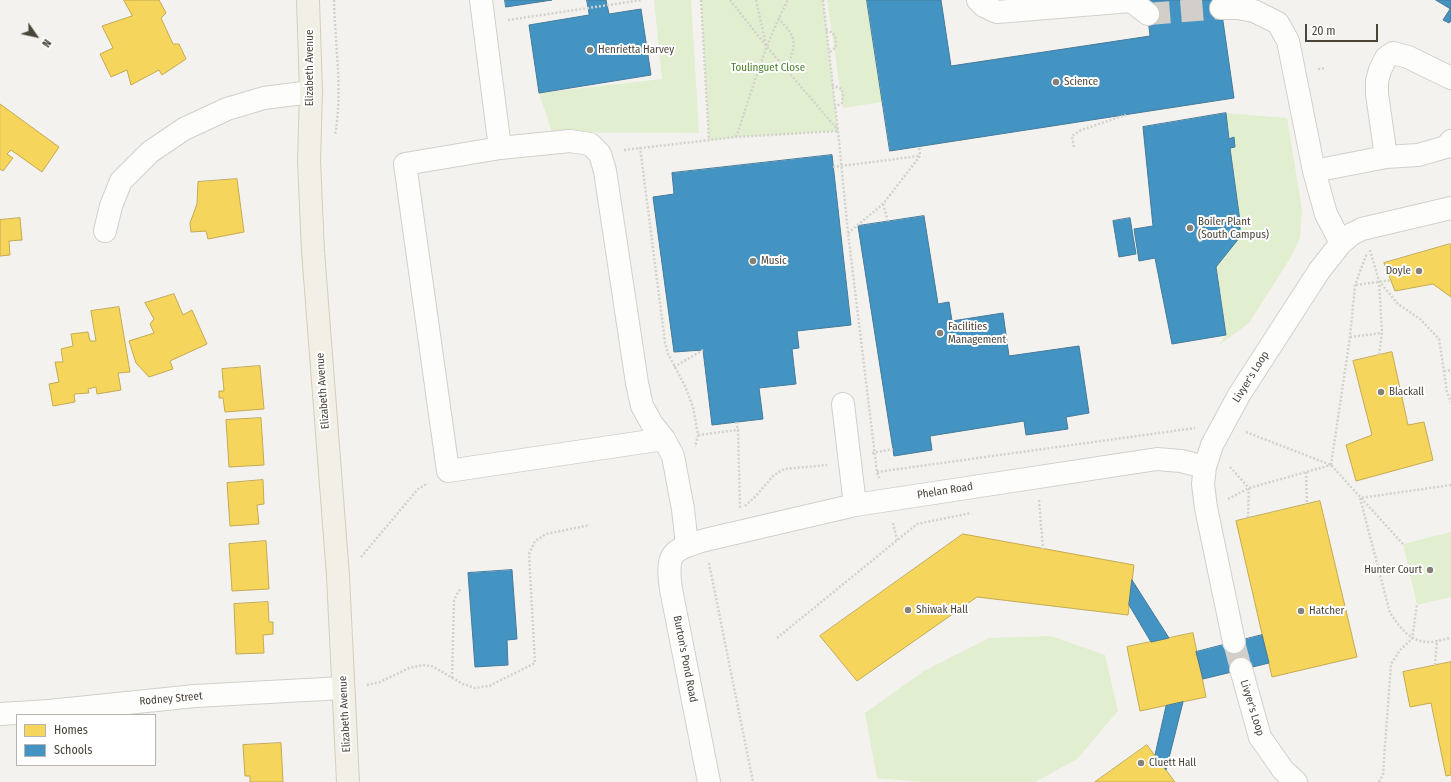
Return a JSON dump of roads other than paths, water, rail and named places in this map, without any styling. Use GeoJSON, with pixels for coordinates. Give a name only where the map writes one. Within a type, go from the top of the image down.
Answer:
{"type":"FeatureCollection","features":[{"type":"Feature","properties":{"kind":"main road","name":"Elizabeth Avenue"},"geometry":{"type":"LineString","coordinates":[[308,0],[311,92],[309,161],[313,251],[338,576],[348,782]]}},
{"type":"Feature","properties":{"kind":"street"},"geometry":{"type":"LineString","coordinates":[[481,0],[500,148]]}},
{"type":"Feature","properties":{"kind":"street"},"geometry":{"type":"LineString","coordinates":[[978,0],[984,6],[997,12],[1136,5]]}},
{"type":"Feature","properties":{"kind":"street"},"geometry":{"type":"LineString","coordinates":[[1221,8],[1237,8],[1254,11],[1278,23],[1288,41],[1314,171],[1326,214],[1341,243]]}},
{"type":"Feature","properties":{"kind":"street"},"geometry":{"type":"LineString","coordinates":[[1386,157],[1377,94],[1377,81],[1380,70],[1386,58],[1393,53],[1408,57],[1451,78]]}},
{"type":"Feature","properties":{"kind":"street"},"geometry":{"type":"LineString","coordinates":[[105,231],[111,206],[121,181],[150,152],[184,129],[234,107],[264,98],[311,92]]}},
{"type":"Feature","properties":{"kind":"street"},"geometry":{"type":"LineString","coordinates":[[664,439],[448,471],[405,164],[500,148],[570,141],[590,144],[600,154],[605,171],[637,383],[642,406],[652,424],[664,439],[674,456],[696,543]]}},
{"type":"Feature","properties":{"kind":"street"},"geometry":{"type":"LineString","coordinates":[[1314,171],[1386,157],[1418,154],[1446,147],[1451,141]]}},
{"type":"Feature","properties":{"kind":"street","name":"Livyer's Loop"},"geometry":{"type":"LineString","coordinates":[[1234,642],[1206,508],[1203,484],[1205,467],[1212,446],[1223,424],[1239,395],[1319,271],[1341,243],[1352,234],[1362,229],[1451,208]]}},
{"type":"Feature","properties":{"kind":"street"},"geometry":{"type":"LineString","coordinates":[[843,404],[855,505]]}},
{"type":"Feature","properties":{"kind":"street","name":"Phelan Road"},"geometry":{"type":"LineString","coordinates":[[696,543],[855,505],[1157,459],[1181,461],[1205,467]]}},
{"type":"Feature","properties":{"kind":"street","name":"Burton's Pond Road"},"geometry":{"type":"LineString","coordinates":[[696,543],[675,552],[670,560],[669,572],[671,589],[709,782]]}},
{"type":"Feature","properties":{"kind":"street","name":"Livyer's Loop"},"geometry":{"type":"LineString","coordinates":[[1241,669],[1260,737],[1282,770],[1296,782]]}},
{"type":"Feature","properties":{"kind":"street","name":"Rodney Street"},"geometry":{"type":"LineString","coordinates":[[0,714],[49,711],[195,696],[343,688]]}},
{"type":"Feature","properties":{"kind":"tunnel"},"geometry":{"type":"LineString","coordinates":[[1148,14],[1221,8]]}},
{"type":"Feature","properties":{"kind":"tunnel"},"geometry":{"type":"LineString","coordinates":[[1234,642],[1241,669]]}},
{"type":"Feature","properties":{"kind":"place","name":"Henrietta Harvey"},"geometry":{"type":"Point","coordinates":[590,50]}},
{"type":"Feature","properties":{"kind":"place","name":"Science"},"geometry":{"type":"Point","coordinates":[1056,82]}},
{"type":"Feature","properties":{"kind":"place","name":"Boiler Plant (South Campus)"},"geometry":{"type":"Point","coordinates":[1190,228]}},
{"type":"Feature","properties":{"kind":"place","name":"Music"},"geometry":{"type":"Point","coordinates":[753,261]}},
{"type":"Feature","properties":{"kind":"place","name":"Doyle"},"geometry":{"type":"Point","coordinates":[1419,271]}},
{"type":"Feature","properties":{"kind":"place","name":"Facilities Management"},"geometry":{"type":"Point","coordinates":[940,333]}},
{"type":"Feature","properties":{"kind":"place","name":"Blackall"},"geometry":{"type":"Point","coordinates":[1381,392]}},
{"type":"Feature","properties":{"kind":"place","name":"Hunter Court"},"geometry":{"type":"Point","coordinates":[1430,570]}},
{"type":"Feature","properties":{"kind":"place","name":"Shiwak Hall"},"geometry":{"type":"Point","coordinates":[908,610]}},
{"type":"Feature","properties":{"kind":"place","name":"Hatcher"},"geometry":{"type":"Point","coordinates":[1301,611]}},
{"type":"Feature","properties":{"kind":"place","name":"Cluett Hall"},"geometry":{"type":"Point","coordinates":[1141,763]}},
{"type":"Feature","properties":{"kind":"park label","name":"Toulinguet Close"},"geometry":{"type":"Point","coordinates":[768,68]}}]}
